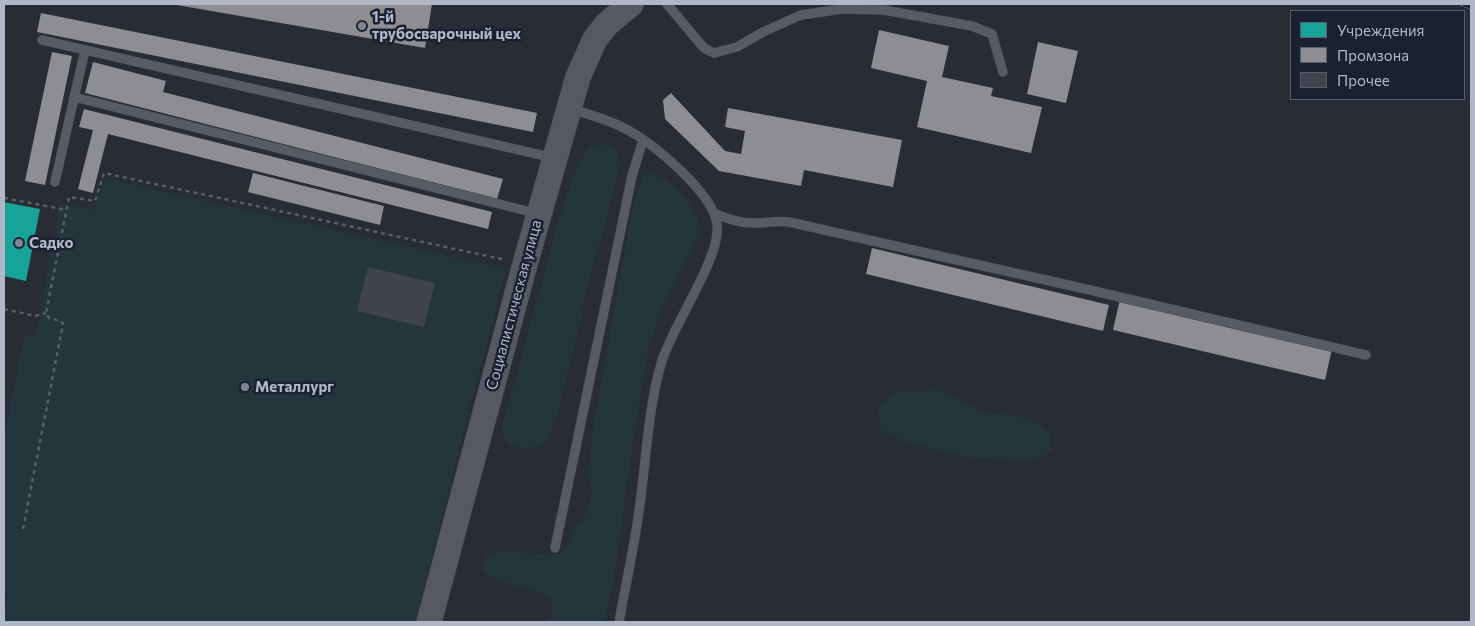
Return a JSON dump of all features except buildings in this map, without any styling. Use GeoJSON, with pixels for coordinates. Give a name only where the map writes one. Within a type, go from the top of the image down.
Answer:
{"type":"FeatureCollection","features":[{"type":"Feature","properties":{"kind":"street","name":"Социалистическая улица"},"geometry":{"type":"LineString","coordinates":[[429,622],[524,264],[568,108],[595,39],[607,24],[631,4]]}},
{"type":"Feature","properties":{"kind":"lane"},"geometry":{"type":"LineString","coordinates":[[667,4],[704,48],[714,53],[737,47],[763,32],[801,15],[842,9],[884,10],[972,26],[992,34],[1003,72]]}},
{"type":"Feature","properties":{"kind":"lane"},"geometry":{"type":"LineString","coordinates":[[42,40],[554,158]]}},
{"type":"Feature","properties":{"kind":"lane"},"geometry":{"type":"LineString","coordinates":[[55,182],[85,50]]}},
{"type":"Feature","properties":{"kind":"lane"},"geometry":{"type":"LineString","coordinates":[[74,97],[535,213]]}},
{"type":"Feature","properties":{"kind":"lane"},"geometry":{"type":"LineString","coordinates":[[568,108],[613,122],[658,149],[697,187],[714,213],[717,223],[716,243],[706,268],[675,328],[661,364],[652,407],[638,520],[619,622]]}},
{"type":"Feature","properties":{"kind":"lane"},"geometry":{"type":"LineString","coordinates":[[555,548],[632,176],[643,140]]}},
{"type":"Feature","properties":{"kind":"lane"},"geometry":{"type":"LineString","coordinates":[[714,213],[728,219],[747,223],[778,220],[789,222],[1366,355]]}},
{"type":"Feature","properties":{"kind":"path"},"geometry":{"type":"LineString","coordinates":[[46,314],[69,197],[95,201],[104,174],[524,264]]}},
{"type":"Feature","properties":{"kind":"path"},"geometry":{"type":"LineString","coordinates":[[4,198],[67,210]]}},
{"type":"Feature","properties":{"kind":"path"},"geometry":{"type":"LineString","coordinates":[[4,309],[35,316],[46,314]]}},
{"type":"Feature","properties":{"kind":"path"},"geometry":{"type":"LineString","coordinates":[[22,529],[63,324],[61,321],[48,318],[46,314]]}},
{"type":"Feature","properties":{"kind":"shaded area"},"geometry":{"type":"Polygon","coordinates":[[[605,144],[617,153],[620,168],[556,419],[548,438],[538,447],[526,448],[511,445],[507,442],[501,431],[560,214],[578,164],[587,150],[595,145],[605,144]]]}},
{"type":"Feature","properties":{"kind":"shaded area"},"geometry":{"type":"Polygon","coordinates":[[[653,173],[670,183],[685,198],[696,215],[700,235],[660,313],[649,346],[633,442],[614,579],[604,622],[548,622],[553,605],[546,596],[492,577],[485,572],[483,564],[487,555],[503,551],[558,555],[564,551],[572,533],[587,512],[592,494],[588,475],[593,429],[633,204],[644,174],[653,173]]]}},
{"type":"Feature","properties":{"kind":"shaded area","name":"Металлург"},"geometry":{"type":"Polygon","coordinates":[[[104,178],[506,269],[415,622],[4,622],[8,593],[4,592],[4,437],[24,336],[35,337],[60,204],[95,209],[104,178]]]}},
{"type":"Feature","properties":{"kind":"shaded area"},"geometry":{"type":"Polygon","coordinates":[[[939,390],[986,413],[1015,415],[1033,421],[1049,433],[1052,451],[1034,461],[964,457],[908,443],[880,430],[878,408],[896,392],[939,390]]]}},
{"type":"Feature","properties":{"kind":"railway"},"geometry":{"type":"LineString","coordinates":[[1463,4],[1471,7]]}},
{"type":"Feature","properties":{"kind":"place","name":"1-й трубосварочный цех"},"geometry":{"type":"Point","coordinates":[362,26]}},
{"type":"Feature","properties":{"kind":"place","name":"Садко"},"geometry":{"type":"Point","coordinates":[19,243]}},
{"type":"Feature","properties":{"kind":"place","name":"Металлург"},"geometry":{"type":"Point","coordinates":[245,387]}}]}
